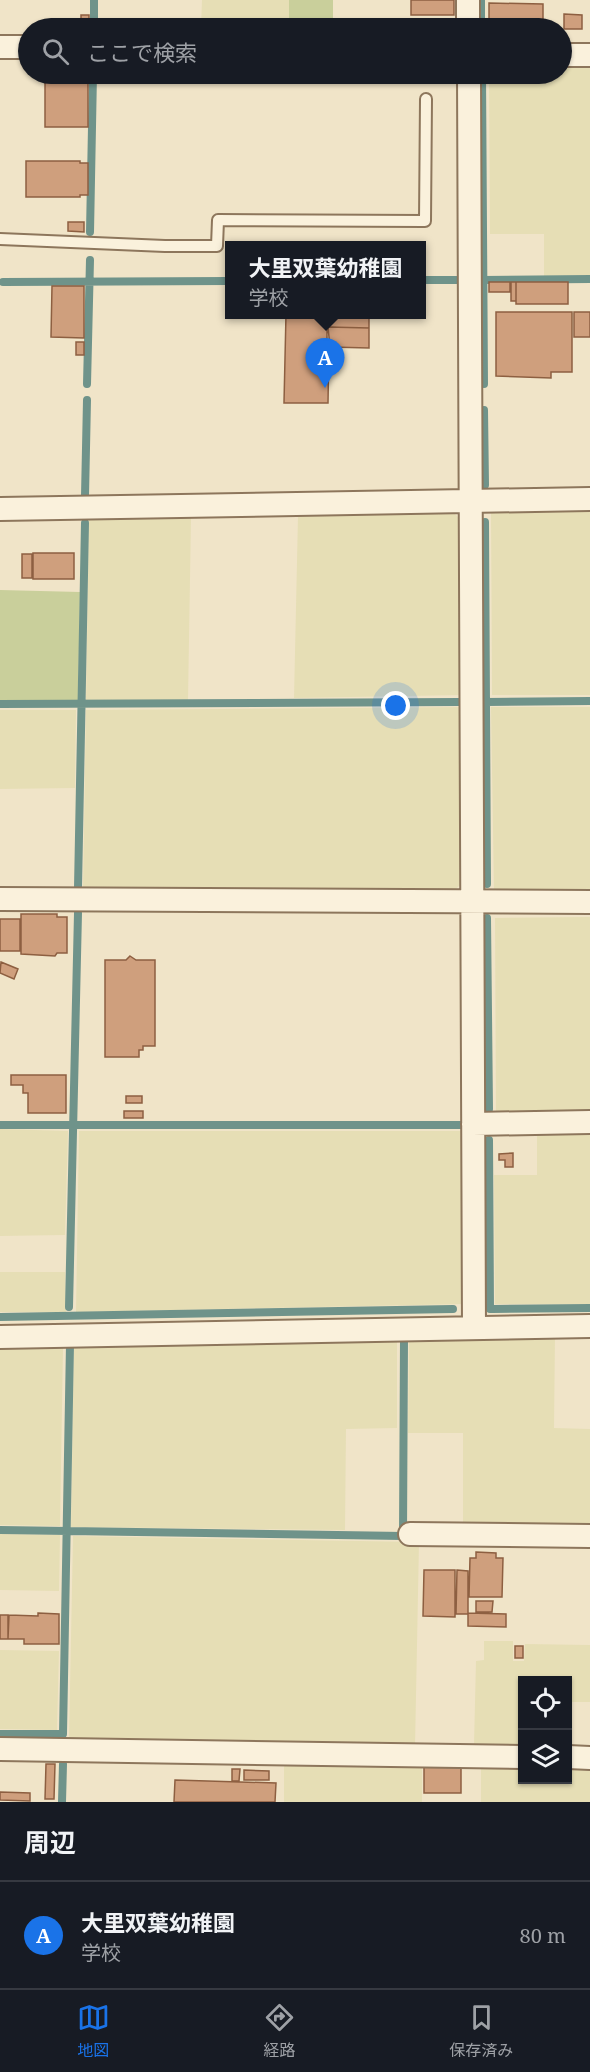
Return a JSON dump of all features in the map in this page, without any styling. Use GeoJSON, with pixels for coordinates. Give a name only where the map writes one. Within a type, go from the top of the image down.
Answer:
{"type":"FeatureCollection","features":[{"type":"Feature","properties":{"kind":"street"},"geometry":{"type":"LineString","coordinates":[[468,0],[468,18]]}},
{"type":"Feature","properties":{"kind":"street"},"geometry":{"type":"LineString","coordinates":[[0,47],[18,47]]}},
{"type":"Feature","properties":{"kind":"street"},"geometry":{"type":"LineString","coordinates":[[572,54],[590,55]]}},
{"type":"Feature","properties":{"kind":"street"},"geometry":{"type":"LineString","coordinates":[[469,84],[474,1328]]}},
{"type":"Feature","properties":{"kind":"street"},"geometry":{"type":"LineString","coordinates":[[0,509],[590,499]]}},
{"type":"Feature","properties":{"kind":"street"},"geometry":{"type":"LineString","coordinates":[[0,899],[590,902]]}},
{"type":"Feature","properties":{"kind":"street"},"geometry":{"type":"LineString","coordinates":[[473,1124],[590,1122]]}},
{"type":"Feature","properties":{"kind":"street"},"geometry":{"type":"LineString","coordinates":[[0,1337],[590,1326]]}},
{"type":"Feature","properties":{"kind":"street"},"geometry":{"type":"LineString","coordinates":[[410,1534],[590,1536]]}},
{"type":"Feature","properties":{"kind":"street"},"geometry":{"type":"LineString","coordinates":[[0,1749],[518,1757]]}},
{"type":"Feature","properties":{"kind":"street"},"geometry":{"type":"LineString","coordinates":[[572,1757],[590,1758]]}},
{"type":"Feature","properties":{"kind":"lane"},"geometry":{"type":"LineString","coordinates":[[0,239],[217,246],[218,220],[425,221],[426,99]]}},
{"type":"Feature","properties":{"kind":"shaded area"},"geometry":{"type":"Polygon","coordinates":[[[202,0],[289,0],[289,18],[201,18],[202,0]]]}},
{"type":"Feature","properties":{"kind":"shaded area"},"geometry":{"type":"Polygon","coordinates":[[[572,63],[590,63],[590,275],[544,276],[544,234],[490,234],[489,84],[572,84],[572,63]]]}},
{"type":"Feature","properties":{"kind":"shaded area"},"geometry":{"type":"Polygon","coordinates":[[[590,510],[590,695],[492,695],[491,511],[590,510]]]}},
{"type":"Feature","properties":{"kind":"shaded area"},"geometry":{"type":"Polygon","coordinates":[[[454,513],[464,523],[464,695],[294,698],[298,516],[454,513]]]}},
{"type":"Feature","properties":{"kind":"shaded area"},"geometry":{"type":"Polygon","coordinates":[[[191,518],[188,700],[86,701],[89,520],[191,518]]]}},
{"type":"Feature","properties":{"kind":"shaded area"},"geometry":{"type":"Polygon","coordinates":[[[464,707],[465,881],[452,892],[83,889],[86,710],[464,707]]]}},
{"type":"Feature","properties":{"kind":"shaded area"},"geometry":{"type":"Polygon","coordinates":[[[491,707],[590,707],[590,892],[494,892],[491,707]]]}},
{"type":"Feature","properties":{"kind":"shaded area"},"geometry":{"type":"Polygon","coordinates":[[[0,710],[76,710],[75,788],[0,789],[0,710]]]}},
{"type":"Feature","properties":{"kind":"shaded area"},"geometry":{"type":"Polygon","coordinates":[[[590,917],[590,1114],[496,1115],[495,918],[590,917]]]}},
{"type":"Feature","properties":{"kind":"shaded area"},"geometry":{"type":"Polygon","coordinates":[[[0,1129],[68,1131],[65,1235],[0,1236],[0,1129]]]}},
{"type":"Feature","properties":{"kind":"shaded area"},"geometry":{"type":"Polygon","coordinates":[[[79,1131],[465,1131],[465,1304],[76,1312],[79,1131]]]}},
{"type":"Feature","properties":{"kind":"shaded area"},"geometry":{"type":"Polygon","coordinates":[[[537,1132],[590,1132],[590,1304],[495,1304],[494,1175],[537,1175],[537,1132]]]}},
{"type":"Feature","properties":{"kind":"shaded area"},"geometry":{"type":"Polygon","coordinates":[[[0,1272],[65,1272],[66,1312],[0,1312],[0,1272]]]}},
{"type":"Feature","properties":{"kind":"shaded area"},"geometry":{"type":"Polygon","coordinates":[[[555,1335],[554,1428],[590,1429],[590,1528],[463,1527],[463,1433],[408,1433],[409,1337],[555,1335]]]}},
{"type":"Feature","properties":{"kind":"shaded area"},"geometry":{"type":"Polygon","coordinates":[[[397,1337],[397,1428],[346,1429],[345,1530],[71,1527],[74,1342],[397,1337]]]}},
{"type":"Feature","properties":{"kind":"shaded area"},"geometry":{"type":"Polygon","coordinates":[[[0,1346],[63,1347],[60,1526],[0,1525],[0,1346]]]}},
{"type":"Feature","properties":{"kind":"shaded area"},"geometry":{"type":"Polygon","coordinates":[[[0,1534],[60,1535],[59,1591],[0,1590],[0,1534]]]}},
{"type":"Feature","properties":{"kind":"shaded area"},"geometry":{"type":"Polygon","coordinates":[[[73,1536],[419,1542],[415,1747],[69,1740],[73,1536]]]}},
{"type":"Feature","properties":{"kind":"shaded area"},"geometry":{"type":"Polygon","coordinates":[[[484,1641],[513,1641],[513,1661],[524,1661],[525,1644],[590,1645],[590,1702],[572,1702],[572,1676],[518,1676],[518,1746],[474,1745],[476,1661],[484,1660],[484,1641]]]}},
{"type":"Feature","properties":{"kind":"shaded area"},"geometry":{"type":"Polygon","coordinates":[[[0,1650],[59,1651],[57,1730],[0,1729],[0,1650]]]}},
{"type":"Feature","properties":{"kind":"shaded area"},"geometry":{"type":"Polygon","coordinates":[[[284,1764],[422,1764],[422,1802],[284,1802],[284,1764]]]}},
{"type":"Feature","properties":{"kind":"shaded area"},"geometry":{"type":"Polygon","coordinates":[[[481,1765],[518,1765],[518,1784],[572,1784],[572,1766],[590,1766],[590,1802],[481,1802],[481,1765]]]}},
{"type":"Feature","properties":{"kind":"green space"},"geometry":{"type":"Polygon","coordinates":[[[289,0],[333,0],[333,18],[289,18],[289,0]]]}},
{"type":"Feature","properties":{"kind":"green space"},"geometry":{"type":"Polygon","coordinates":[[[0,590],[80,592],[78,701],[0,700],[0,590]]]}},
{"type":"Feature","properties":{"kind":"building"},"geometry":{"type":"Polygon","coordinates":[[[411,0],[454,0],[454,15],[411,15],[411,0]]]}},
{"type":"Feature","properties":{"kind":"building"},"geometry":{"type":"Polygon","coordinates":[[[489,3],[543,4],[543,18],[489,18],[489,3]]]}},
{"type":"Feature","properties":{"kind":"building"},"geometry":{"type":"Polygon","coordinates":[[[564,14],[582,15],[582,29],[572,29],[572,18],[564,18],[564,14]]]}},
{"type":"Feature","properties":{"kind":"building"},"geometry":{"type":"Polygon","coordinates":[[[81,15],[89,15],[89,18],[81,18],[81,15]]]}},
{"type":"Feature","properties":{"kind":"building"},"geometry":{"type":"Polygon","coordinates":[[[45,84],[88,84],[88,127],[45,127],[45,84]]]}},
{"type":"Feature","properties":{"kind":"building"},"geometry":{"type":"Polygon","coordinates":[[[26,161],[88,163],[88,195],[26,197],[26,161]]]}},
{"type":"Feature","properties":{"kind":"building"},"geometry":{"type":"Polygon","coordinates":[[[68,222],[84,222],[84,232],[68,231],[68,222]]]}},
{"type":"Feature","properties":{"kind":"building"},"geometry":{"type":"Polygon","coordinates":[[[489,282],[510,282],[510,292],[489,292],[489,282]]]}},
{"type":"Feature","properties":{"kind":"building"},"geometry":{"type":"Polygon","coordinates":[[[511,282],[516,282],[516,301],[511,301],[511,282]]]}},
{"type":"Feature","properties":{"kind":"building"},"geometry":{"type":"Polygon","coordinates":[[[516,282],[568,282],[568,304],[516,304],[516,282]]]}},
{"type":"Feature","properties":{"kind":"building"},"geometry":{"type":"Polygon","coordinates":[[[52,286],[84,286],[84,338],[51,337],[52,286]]]}},
{"type":"Feature","properties":{"kind":"building"},"geometry":{"type":"Polygon","coordinates":[[[496,312],[572,312],[572,372],[551,372],[551,378],[496,376],[496,312]]]}},
{"type":"Feature","properties":{"kind":"building"},"geometry":{"type":"Polygon","coordinates":[[[574,312],[590,312],[590,337],[574,337],[574,312]]]}},
{"type":"Feature","properties":{"kind":"building"},"geometry":{"type":"Polygon","coordinates":[[[286,319],[369,319],[369,328],[327,327],[327,340],[329,340],[328,403],[284,403],[286,319]]]}},
{"type":"Feature","properties":{"kind":"building"},"geometry":{"type":"Polygon","coordinates":[[[328,327],[369,328],[369,348],[330,347],[328,327]]]}},
{"type":"Feature","properties":{"kind":"building"},"geometry":{"type":"Polygon","coordinates":[[[76,342],[84,342],[84,355],[76,355],[76,342]]]}},
{"type":"Feature","properties":{"kind":"building"},"geometry":{"type":"Polygon","coordinates":[[[33,553],[74,553],[74,579],[33,579],[33,553]]]}},
{"type":"Feature","properties":{"kind":"building"},"geometry":{"type":"Polygon","coordinates":[[[22,554],[32,554],[32,578],[22,578],[22,554]]]}},
{"type":"Feature","properties":{"kind":"building"},"geometry":{"type":"Polygon","coordinates":[[[21,914],[57,914],[57,917],[67,917],[67,953],[57,953],[55,956],[21,954],[21,914]]]}},
{"type":"Feature","properties":{"kind":"building"},"geometry":{"type":"Polygon","coordinates":[[[0,919],[20,919],[20,951],[0,951],[0,919]]]}},
{"type":"Feature","properties":{"kind":"building"},"geometry":{"type":"Polygon","coordinates":[[[130,956],[136,960],[155,960],[155,1046],[143,1046],[143,1050],[139,1050],[139,1057],[105,1057],[105,960],[126,960],[130,956]]]}},
{"type":"Feature","properties":{"kind":"building"},"geometry":{"type":"Polygon","coordinates":[[[1,962],[18,969],[14,979],[0,973],[1,962]]]}},
{"type":"Feature","properties":{"kind":"building"},"geometry":{"type":"Polygon","coordinates":[[[11,1075],[66,1075],[66,1113],[28,1113],[28,1093],[23,1093],[23,1085],[11,1085],[11,1075]]]}},
{"type":"Feature","properties":{"kind":"building"},"geometry":{"type":"Polygon","coordinates":[[[126,1096],[142,1096],[142,1103],[126,1103],[126,1096]]]}},
{"type":"Feature","properties":{"kind":"building"},"geometry":{"type":"Polygon","coordinates":[[[124,1111],[143,1111],[143,1118],[124,1118],[124,1111]]]}},
{"type":"Feature","properties":{"kind":"building"},"geometry":{"type":"Polygon","coordinates":[[[513,1153],[513,1167],[505,1167],[505,1160],[499,1160],[499,1154],[513,1153]]]}},
{"type":"Feature","properties":{"kind":"building"},"geometry":{"type":"Polygon","coordinates":[[[476,1552],[496,1553],[496,1558],[503,1558],[502,1597],[469,1597],[470,1558],[476,1558],[476,1552]]]}},
{"type":"Feature","properties":{"kind":"building"},"geometry":{"type":"Polygon","coordinates":[[[424,1570],[455,1570],[455,1617],[423,1616],[424,1570]]]}},
{"type":"Feature","properties":{"kind":"building"},"geometry":{"type":"Polygon","coordinates":[[[457,1570],[468,1571],[468,1614],[456,1614],[457,1570]]]}},
{"type":"Feature","properties":{"kind":"building"},"geometry":{"type":"Polygon","coordinates":[[[476,1601],[493,1601],[492,1612],[476,1612],[476,1601]]]}},
{"type":"Feature","properties":{"kind":"building"},"geometry":{"type":"Polygon","coordinates":[[[38,1613],[59,1614],[59,1644],[24,1644],[24,1639],[8,1639],[9,1615],[38,1616],[38,1613]]]}},
{"type":"Feature","properties":{"kind":"building"},"geometry":{"type":"Polygon","coordinates":[[[468,1613],[506,1614],[506,1627],[468,1626],[468,1613]]]}},
{"type":"Feature","properties":{"kind":"building"},"geometry":{"type":"Polygon","coordinates":[[[0,1615],[8,1615],[8,1639],[0,1639],[0,1615]]]}},
{"type":"Feature","properties":{"kind":"building"},"geometry":{"type":"Polygon","coordinates":[[[515,1646],[523,1646],[523,1658],[515,1658],[515,1646]]]}},
{"type":"Feature","properties":{"kind":"building"},"geometry":{"type":"Polygon","coordinates":[[[46,1764],[55,1764],[54,1799],[45,1799],[46,1764]]]}},
{"type":"Feature","properties":{"kind":"building"},"geometry":{"type":"Polygon","coordinates":[[[424,1767],[461,1767],[461,1793],[424,1793],[424,1767]]]}},
{"type":"Feature","properties":{"kind":"building"},"geometry":{"type":"Polygon","coordinates":[[[232,1769],[240,1769],[239,1781],[232,1781],[232,1769]]]}},
{"type":"Feature","properties":{"kind":"building"},"geometry":{"type":"Polygon","coordinates":[[[244,1770],[269,1771],[269,1780],[244,1780],[244,1770]]]}},
{"type":"Feature","properties":{"kind":"building"},"geometry":{"type":"Polygon","coordinates":[[[175,1780],[276,1783],[275,1802],[174,1802],[175,1780]]]}},
{"type":"Feature","properties":{"kind":"building"},"geometry":{"type":"Polygon","coordinates":[[[0,1792],[30,1793],[30,1801],[0,1800],[0,1792]]]}},
{"type":"Feature","properties":{"kind":"waterway"},"geometry":{"type":"LineString","coordinates":[[94,0],[94,18]]}},
{"type":"Feature","properties":{"kind":"waterway"},"geometry":{"type":"LineString","coordinates":[[481,0],[481,18]]}},
{"type":"Feature","properties":{"kind":"waterway"},"geometry":{"type":"LineString","coordinates":[[90,232],[93,84]]}},
{"type":"Feature","properties":{"kind":"waterway"},"geometry":{"type":"LineString","coordinates":[[482,84],[484,384]]}},
{"type":"Feature","properties":{"kind":"waterway"},"geometry":{"type":"LineString","coordinates":[[87,384],[90,260]]}},
{"type":"Feature","properties":{"kind":"waterway"},"geometry":{"type":"LineString","coordinates":[[483,280],[590,279]]}},
{"type":"Feature","properties":{"kind":"waterway"},"geometry":{"type":"LineString","coordinates":[[426,280],[457,280]]}},
{"type":"Feature","properties":{"kind":"waterway"},"geometry":{"type":"LineString","coordinates":[[3,282],[225,281]]}},
{"type":"Feature","properties":{"kind":"waterway"},"geometry":{"type":"LineString","coordinates":[[85,496],[87,400]]}},
{"type":"Feature","properties":{"kind":"waterway"},"geometry":{"type":"LineString","coordinates":[[484,410],[485,485]]}},
{"type":"Feature","properties":{"kind":"waterway"},"geometry":{"type":"LineString","coordinates":[[485,522],[487,884]]}},
{"type":"Feature","properties":{"kind":"waterway"},"geometry":{"type":"LineString","coordinates":[[78,888],[85,523]]}},
{"type":"Feature","properties":{"kind":"waterway"},"geometry":{"type":"LineString","coordinates":[[486,702],[590,701]]}},
{"type":"Feature","properties":{"kind":"waterway"},"geometry":{"type":"LineString","coordinates":[[0,704],[460,702]]}},
{"type":"Feature","properties":{"kind":"waterway"},"geometry":{"type":"LineString","coordinates":[[69,1307],[78,913]]}},
{"type":"Feature","properties":{"kind":"waterway"},"geometry":{"type":"LineString","coordinates":[[487,918],[489,1109]]}},
{"type":"Feature","properties":{"kind":"waterway"},"geometry":{"type":"LineString","coordinates":[[0,1125],[463,1125]]}},
{"type":"Feature","properties":{"kind":"waterway"},"geometry":{"type":"LineString","coordinates":[[489,1140],[490,1309]]}},
{"type":"Feature","properties":{"kind":"waterway"},"geometry":{"type":"LineString","coordinates":[[493,1309],[590,1308]]}},
{"type":"Feature","properties":{"kind":"waterway"},"geometry":{"type":"LineString","coordinates":[[0,1317],[453,1309]]}},
{"type":"Feature","properties":{"kind":"waterway"},"geometry":{"type":"LineString","coordinates":[[0,1530],[403,1536],[404,1339]]}},
{"type":"Feature","properties":{"kind":"waterway"},"geometry":{"type":"LineString","coordinates":[[0,1734],[63,1734],[70,1344]]}},
{"type":"Feature","properties":{"kind":"waterway"},"geometry":{"type":"LineString","coordinates":[[62,1802],[63,1764]]}},
{"type":"Feature","properties":{"kind":"place","name":"大里双葉幼稚園"},"geometry":{"type":"Point","coordinates":[325,388]}}]}
